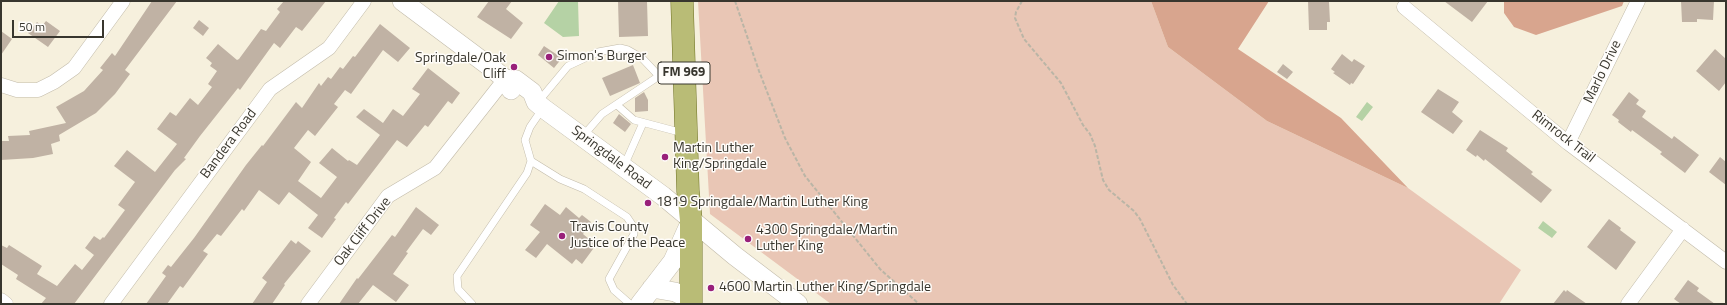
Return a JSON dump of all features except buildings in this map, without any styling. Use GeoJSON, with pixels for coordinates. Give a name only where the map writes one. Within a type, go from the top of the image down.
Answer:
{"type":"FeatureCollection","features":[{"type":"Feature","properties":{"kind":"main road","name":"Springdale Road"},"geometry":{"type":"LineString","coordinates":[[402,1],[505,79],[509,89],[525,100],[539,104],[663,196],[735,256],[798,304]]}},
{"type":"Feature","properties":{"kind":"main road","name":"FM 969"},"geometry":{"type":"LineString","coordinates":[[682,1],[688,191],[691,220],[690,302]]}},
{"type":"Feature","properties":{"kind":"main road"},"geometry":{"type":"LineString","coordinates":[[640,304],[673,261],[691,220]]}},
{"type":"Feature","properties":{"kind":"main road"},"geometry":{"type":"LineString","coordinates":[[652,288],[675,292],[690,302]]}},
{"type":"Feature","properties":{"kind":"street"},"geometry":{"type":"LineString","coordinates":[[1,85],[17,90],[38,90],[54,82],[74,68],[123,1]]}},
{"type":"Feature","properties":{"kind":"street","name":"Bandera Road"},"geometry":{"type":"LineString","coordinates":[[111,304],[270,89],[330,48],[364,1]]}},
{"type":"Feature","properties":{"kind":"street","name":"Marlo Drive"},"geometry":{"type":"LineString","coordinates":[[1568,143],[1638,1]]}},
{"type":"Feature","properties":{"kind":"street","name":"Rimrock Trail"},"geometry":{"type":"LineString","coordinates":[[1404,7],[1568,143],[1726,262]]}},
{"type":"Feature","properties":{"kind":"street","name":"Oak Cliff Drive"},"geometry":{"type":"LineString","coordinates":[[308,304],[388,196],[435,168],[505,79]]}},
{"type":"Feature","properties":{"kind":"street"},"geometry":{"type":"LineString","coordinates":[[1628,304],[1683,229]]}},
{"type":"Feature","properties":{"kind":"street"},"geometry":{"type":"LineString","coordinates":[[1,300],[6,304]]}},
{"type":"Feature","properties":{"kind":"lane"},"geometry":{"type":"LineString","coordinates":[[472,304],[458,289],[456,276],[527,173],[531,161],[525,140],[539,104],[568,66],[598,52],[620,48],[628,50],[642,58],[659,76]]}},
{"type":"Feature","properties":{"kind":"lane"},"geometry":{"type":"LineString","coordinates":[[583,137],[602,114],[659,76],[684,69]]}},
{"type":"Feature","properties":{"kind":"lane"},"geometry":{"type":"LineString","coordinates":[[617,105],[634,120],[686,133]]}},
{"type":"Feature","properties":{"kind":"lane"},"geometry":{"type":"LineString","coordinates":[[623,167],[643,123]]}},
{"type":"Feature","properties":{"kind":"lane"},"geometry":{"type":"LineString","coordinates":[[531,161],[560,179],[584,189],[627,217],[630,221],[633,226],[634,234],[609,279],[614,290],[630,304]]}},
{"type":"Feature","properties":{"kind":"path"},"geometry":{"type":"LineString","coordinates":[[736,1],[759,71],[785,138],[805,176],[880,268],[920,304]]}},
{"type":"Feature","properties":{"kind":"path"},"geometry":{"type":"LineString","coordinates":[[1022,1],[1016,12],[1015,18],[1024,39],[1061,83],[1083,125],[1090,134],[1095,146],[1103,180],[1110,190],[1134,211],[1140,219],[1173,285],[1187,304]]}},
{"type":"Feature","properties":{"kind":"shaded area"},"geometry":{"type":"Polygon","coordinates":[[[559,1],[578,1],[579,36],[563,37],[544,23],[559,1]]]}},
{"type":"Feature","properties":{"kind":"shaded area"},"geometry":{"type":"Polygon","coordinates":[[[698,1],[1151,1],[1168,47],[1267,121],[1408,188],[1521,270],[1499,304],[831,304],[710,214],[698,1]]]}},
{"type":"Feature","properties":{"kind":"shaded area"},"geometry":{"type":"Polygon","coordinates":[[[1151,1],[1269,1],[1238,49],[1341,118],[1408,188],[1267,121],[1168,47],[1151,1]]]}},
{"type":"Feature","properties":{"kind":"shaded area"},"geometry":{"type":"Polygon","coordinates":[[[1504,1],[1624,1],[1622,6],[1536,35],[1514,27],[1504,13],[1504,1]]]}},
{"type":"Feature","properties":{"kind":"shaded area"},"geometry":{"type":"Polygon","coordinates":[[[1367,102],[1373,107],[1362,121],[1356,117],[1367,102]]]}},
{"type":"Feature","properties":{"kind":"shaded area"},"geometry":{"type":"Polygon","coordinates":[[[1543,221],[1557,232],[1552,238],[1538,228],[1543,221]]]}},
{"type":"Feature","properties":{"kind":"place","name":"Simon's Burger"},"geometry":{"type":"Point","coordinates":[549,57]}},
{"type":"Feature","properties":{"kind":"place","name":"Springdale/Oak Cliff"},"geometry":{"type":"Point","coordinates":[514,67]}},
{"type":"Feature","properties":{"kind":"place","name":"Martin Luther King/Springdale"},"geometry":{"type":"Point","coordinates":[665,157]}},
{"type":"Feature","properties":{"kind":"place","name":"1819 Springdale/Martin Luther King"},"geometry":{"type":"Point","coordinates":[648,203]}},
{"type":"Feature","properties":{"kind":"place","name":"Travis County Justice of the Peace"},"geometry":{"type":"Point","coordinates":[562,236]}},
{"type":"Feature","properties":{"kind":"place","name":"4300 Springdale/Martin Luther King"},"geometry":{"type":"Point","coordinates":[748,239]}},
{"type":"Feature","properties":{"kind":"place","name":"4600 Martin Luther King/Springdale"},"geometry":{"type":"Point","coordinates":[711,288]}}]}
